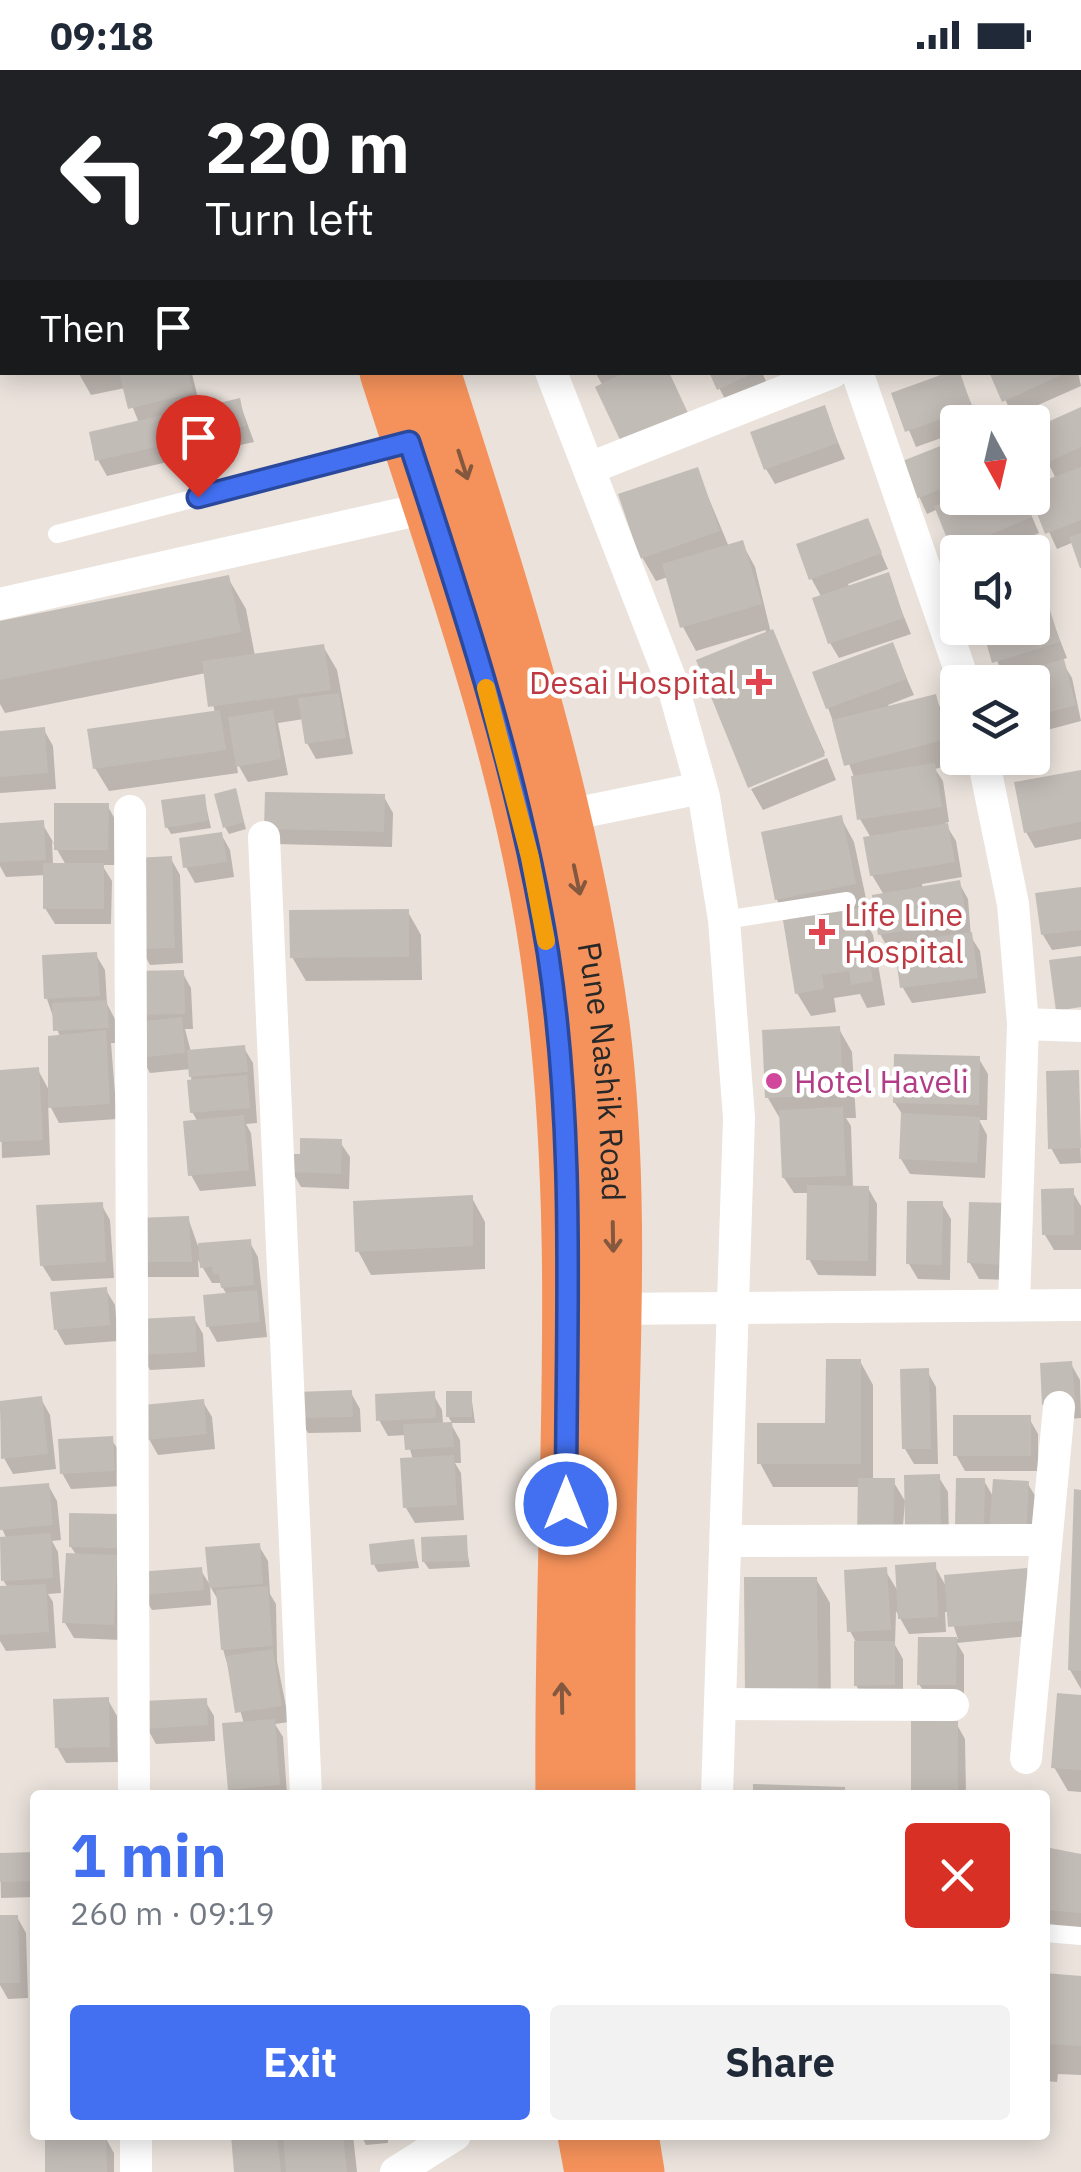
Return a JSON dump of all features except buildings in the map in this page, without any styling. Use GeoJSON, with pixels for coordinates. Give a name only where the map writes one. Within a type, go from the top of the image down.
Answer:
{"type":"FeatureCollection","features":[{"type":"Feature","properties":{"kind":"highway","name":"Pune Nashik Road"},"geometry":{"type":"LineString","coordinates":[[388,375],[500,735],[548,956],[592,1309],[607,1577],[608,1790]]}},
{"type":"Feature","properties":{"kind":"highway","name":"Pune Nashik Road"},"geometry":{"type":"LineString","coordinates":[[434,375],[563,816],[602,1025],[592,1309],[563,1790]]}},
{"type":"Feature","properties":{"kind":"highway"},"geometry":{"type":"LineString","coordinates":[[586,2140],[592,2172]]}},
{"type":"Feature","properties":{"kind":"highway"},"geometry":{"type":"LineString","coordinates":[[632,2140],[637,2172]]}},
{"type":"Feature","properties":{"kind":"street"},"geometry":{"type":"LineString","coordinates":[[553,375],[672,683],[701,788],[724,920],[739,1118],[717,1790]]}},
{"type":"Feature","properties":{"kind":"street"},"geometry":{"type":"LineString","coordinates":[[590,468],[825,375]]}},
{"type":"Feature","properties":{"kind":"street"},"geometry":{"type":"LineString","coordinates":[[858,375],[958,665]]}},
{"type":"Feature","properties":{"kind":"street"},"geometry":{"type":"LineString","coordinates":[[0,604],[430,507]]}},
{"type":"Feature","properties":{"kind":"street"},"geometry":{"type":"LineString","coordinates":[[986,775],[1013,904],[1023,1024],[1014,1305]]}},
{"type":"Feature","properties":{"kind":"street"},"geometry":{"type":"LineString","coordinates":[[563,816],[701,788]]}},
{"type":"Feature","properties":{"kind":"street"},"geometry":{"type":"LineString","coordinates":[[130,811],[134,1790]]}},
{"type":"Feature","properties":{"kind":"street"},"geometry":{"type":"LineString","coordinates":[[264,837],[306,1790]]}},
{"type":"Feature","properties":{"kind":"street"},"geometry":{"type":"LineString","coordinates":[[1023,1024],[1081,1026]]}},
{"type":"Feature","properties":{"kind":"street"},"geometry":{"type":"LineString","coordinates":[[592,1309],[1081,1305]]}},
{"type":"Feature","properties":{"kind":"street"},"geometry":{"type":"LineString","coordinates":[[1026,1758],[1059,1408]]}},
{"type":"Feature","properties":{"kind":"street"},"geometry":{"type":"LineString","coordinates":[[728,1541],[1045,1540]]}},
{"type":"Feature","properties":{"kind":"street"},"geometry":{"type":"LineString","coordinates":[[721,1704],[954,1705]]}},
{"type":"Feature","properties":{"kind":"street"},"geometry":{"type":"LineString","coordinates":[[136,2140],[136,2172]]}},
{"type":"Feature","properties":{"kind":"street"},"geometry":{"type":"LineString","coordinates":[[396,2172],[447,2140]]}},
{"type":"Feature","properties":{"kind":"lane"},"geometry":{"type":"LineString","coordinates":[[57,534],[409,442]]}},
{"type":"Feature","properties":{"kind":"lane"},"geometry":{"type":"LineString","coordinates":[[724,920],[847,901]]}},
{"type":"Feature","properties":{"kind":"lane"},"geometry":{"type":"LineString","coordinates":[[1050,1933],[1081,1936]]}},
{"type":"Feature","properties":{"kind":"slow traffic"},"geometry":{"type":"LineString","coordinates":[[486,688],[530,857],[546,941]]}},
{"type":"Feature","properties":{"kind":"place","name":"Desai Hospital"},"geometry":{"type":"Point","coordinates":[759,682]}},
{"type":"Feature","properties":{"kind":"place","name":"Life Line Hospital"},"geometry":{"type":"Point","coordinates":[822,932]}},
{"type":"Feature","properties":{"kind":"place","name":"Hotel Haveli"},"geometry":{"type":"Point","coordinates":[774,1081]}},
{"type":"Feature","properties":{"kind":"route"},"geometry":{"type":"LineString","coordinates":[[198,497],[409,442],[500,735],[530,857],[548,956],[561,1080],[568,1222],[566,1504]]}}]}
